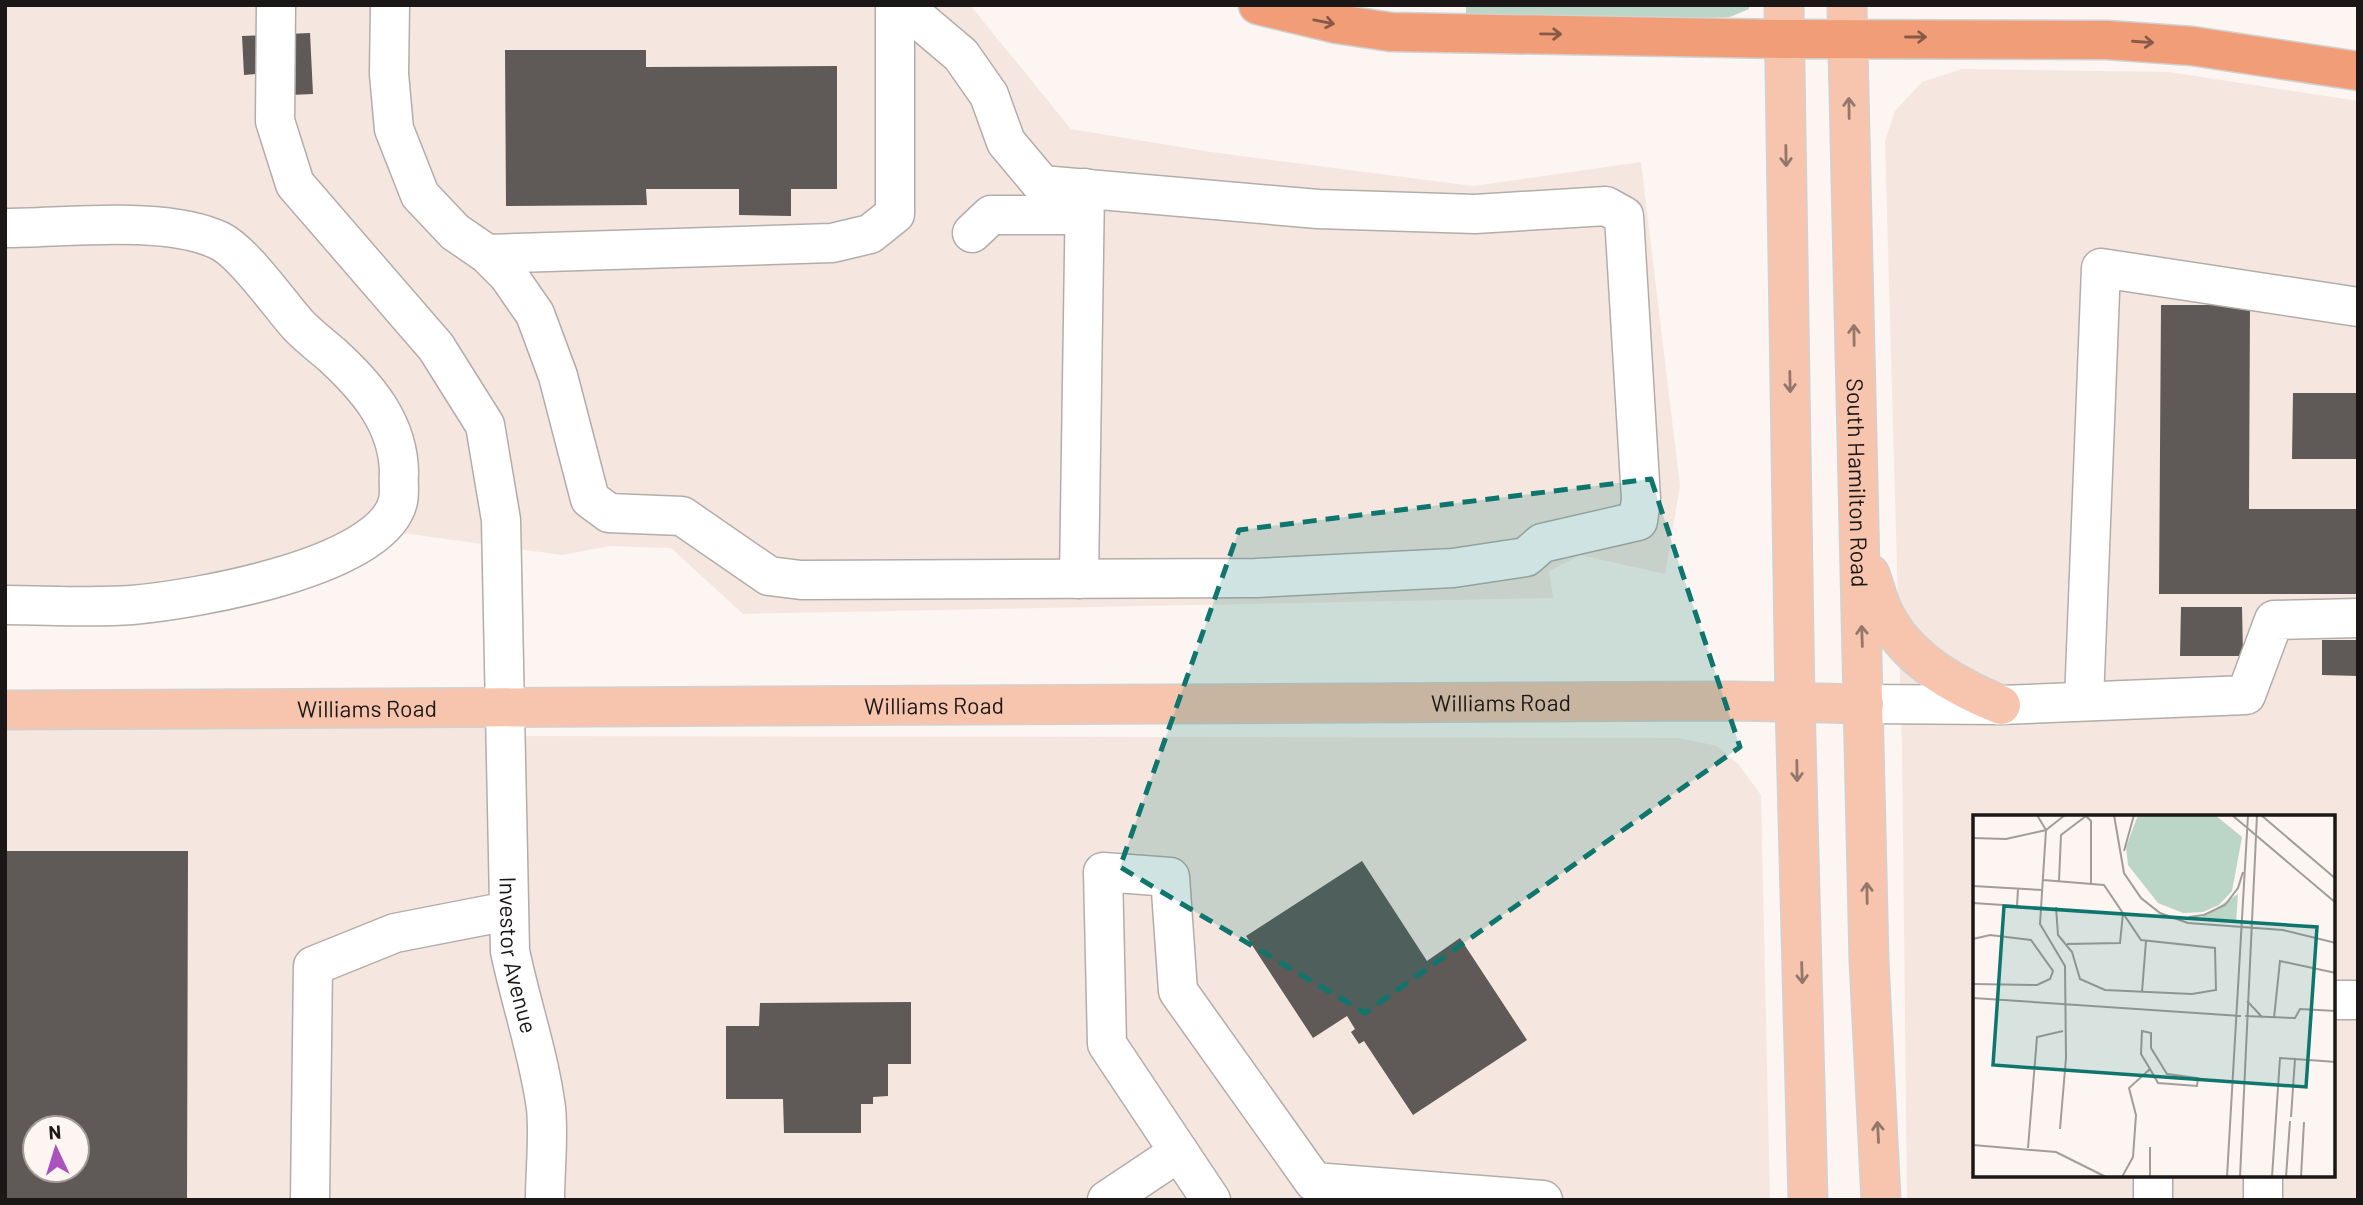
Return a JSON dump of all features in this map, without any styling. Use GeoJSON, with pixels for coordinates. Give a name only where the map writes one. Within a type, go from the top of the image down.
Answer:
{"type":"FeatureCollection","features":[{"type":"Feature","properties":{"kind":"highway"},"geometry":{"type":"LineString","coordinates":[[1258,5],[1337,24],[1391,32],[1847,21],[2192,46],[2358,71]]}},
{"type":"Feature","properties":{"kind":"main road","name":"South Hamilton Road"},"geometry":{"type":"LineString","coordinates":[[1847,21],[1869,961],[1881,1200]]}},
{"type":"Feature","properties":{"kind":"main road"},"geometry":{"type":"LineString","coordinates":[[1784,22],[1795,702],[1808,1200]]}},
{"type":"Feature","properties":{"kind":"main road"},"geometry":{"type":"LineString","coordinates":[[1858,524],[1869,572],[1885,615],[1896,632],[1948,680],[2001,705]]}},
{"type":"Feature","properties":{"kind":"main road","name":"Williams Road"},"geometry":{"type":"LineString","coordinates":[[5,710],[1795,702],[1864,704]]}},
{"type":"Feature","properties":{"kind":"street","name":"Investor Avenue"},"geometry":{"type":"LineString","coordinates":[[276,5],[275,121],[295,184],[436,347],[485,425],[501,520],[510,951],[521,1006],[538,1061],[546,1112],[545,1200]]}},
{"type":"Feature","properties":{"kind":"street"},"geometry":{"type":"LineString","coordinates":[[390,5],[389,74],[394,129],[420,195],[455,232],[487,254],[508,275],[536,314],[558,376],[590,499],[609,513],[682,516],[769,576],[790,579],[1256,578],[1453,568],[1526,557],[1542,543],[1589,530],[1638,521],[1641,499],[1624,216],[1606,206],[1448,213],[1085,202],[991,215],[972,233]]}},
{"type":"Feature","properties":{"kind":"street"},"geometry":{"type":"LineString","coordinates":[[487,254],[832,243],[870,234],[895,215],[895,5]]}},
{"type":"Feature","properties":{"kind":"street"},"geometry":{"type":"LineString","coordinates":[[902,5],[961,55],[989,95],[1006,142],[1042,185],[1085,202]]}},
{"type":"Feature","properties":{"kind":"street"},"geometry":{"type":"LineString","coordinates":[[1079,579],[1085,202]]}},
{"type":"Feature","properties":{"kind":"street"},"geometry":{"type":"LineString","coordinates":[[5,228],[172,226],[222,242],[260,278],[300,327],[356,377],[385,415],[399,465],[398,502],[380,530],[341,554],[284,577],[200,597],[131,605],[5,606]]}},
{"type":"Feature","properties":{"kind":"street"},"geometry":{"type":"LineString","coordinates":[[2084,701],[2101,268],[2358,307]]}},
{"type":"Feature","properties":{"kind":"street"},"geometry":{"type":"LineString","coordinates":[[1864,704],[2001,705],[2246,695],[2274,620],[2358,618]]}},
{"type":"Feature","properties":{"kind":"street"},"geometry":{"type":"LineString","coordinates":[[1211,1200],[1107,1044],[1103,872],[1170,877],[1178,992],[1314,1182],[1544,1197],[1544,1200]]}},
{"type":"Feature","properties":{"kind":"street"},"geometry":{"type":"LineString","coordinates":[[310,1200],[313,966],[395,933],[508,911]]}},
{"type":"Feature","properties":{"kind":"street"},"geometry":{"type":"LineString","coordinates":[[2335,1000],[2358,1000]]}},
{"type":"Feature","properties":{"kind":"street"},"geometry":{"type":"LineString","coordinates":[[1107,1200],[1179,1152]]}},
{"type":"Feature","properties":{"kind":"street"},"geometry":{"type":"LineString","coordinates":[[2153,1177],[2153,1200]]}},
{"type":"Feature","properties":{"kind":"street"},"geometry":{"type":"LineString","coordinates":[[2263,1177],[2263,1200]]}},
{"type":"Feature","properties":{"kind":"highlighted area"},"geometry":{"type":"Polygon","coordinates":[[[1651,479],[1740,747],[1365,1013],[1120,867],[1239,530],[1651,479]]]}},
{"type":"Feature","properties":{"kind":"shaded area"},"geometry":{"type":"Polygon","coordinates":[[[5,5],[970,5],[1071,129],[1211,152],[1473,186],[1641,162],[1680,486],[1665,574],[1581,555],[1549,571],[1553,598],[743,614],[671,548],[610,546],[562,555],[380,530],[284,577],[5,605],[5,5]]]}},
{"type":"Feature","properties":{"kind":"shaded area"},"geometry":{"type":"Polygon","coordinates":[[[1962,69],[2169,72],[2358,101],[2358,1200],[1907,1200],[1902,749],[1885,141],[1895,111],[1922,82],[1962,69]]]}},
{"type":"Feature","properties":{"kind":"shaded area"},"geometry":{"type":"Polygon","coordinates":[[[504,707],[510,736],[1679,738],[1717,746],[1739,765],[1761,795],[1770,1200],[5,1200],[5,709],[504,707]]]}},
{"type":"Feature","properties":{"kind":"green space"},"geometry":{"type":"Polygon","coordinates":[[[1466,5],[1749,5],[1749,9],[1730,17],[1466,20],[1466,5]]]}},
{"type":"Feature","properties":{"kind":"building"},"geometry":{"type":"Polygon","coordinates":[[[310,33],[313,94],[267,96],[266,73],[244,75],[242,36],[310,33]]]}},
{"type":"Feature","properties":{"kind":"building"},"geometry":{"type":"Polygon","coordinates":[[[505,50],[646,50],[646,67],[837,66],[837,189],[791,189],[791,216],[739,215],[739,189],[646,189],[647,205],[506,206],[505,50]]]}},
{"type":"Feature","properties":{"kind":"building"},"geometry":{"type":"Polygon","coordinates":[[[2161,305],[2250,305],[2249,509],[2358,509],[2358,594],[2159,594],[2161,305]]]}},
{"type":"Feature","properties":{"kind":"building"},"geometry":{"type":"Polygon","coordinates":[[[2293,393],[2358,393],[2358,459],[2292,459],[2293,393]]]}},
{"type":"Feature","properties":{"kind":"building"},"geometry":{"type":"Polygon","coordinates":[[[2181,607],[2242,607],[2243,656],[2180,656],[2181,607]]]}},
{"type":"Feature","properties":{"kind":"building"},"geometry":{"type":"Polygon","coordinates":[[[2322,640],[2358,640],[2358,676],[2322,675],[2322,640]]]}},
{"type":"Feature","properties":{"kind":"building"},"geometry":{"type":"Polygon","coordinates":[[[5,851],[188,851],[187,1200],[5,1200],[5,851]]]}},
{"type":"Feature","properties":{"kind":"building"},"geometry":{"type":"Polygon","coordinates":[[[1362,861],[1427,961],[1460,938],[1527,1040],[1413,1115],[1364,1041],[1359,1044],[1351,1032],[1355,1029],[1347,1016],[1313,1038],[1246,936],[1362,861]]]}},
{"type":"Feature","properties":{"kind":"building"},"geometry":{"type":"Polygon","coordinates":[[[911,1002],[911,1064],[888,1064],[888,1096],[873,1097],[873,1104],[861,1104],[861,1133],[784,1133],[783,1099],[726,1099],[726,1026],[759,1026],[760,1003],[911,1002]]]}}]}
